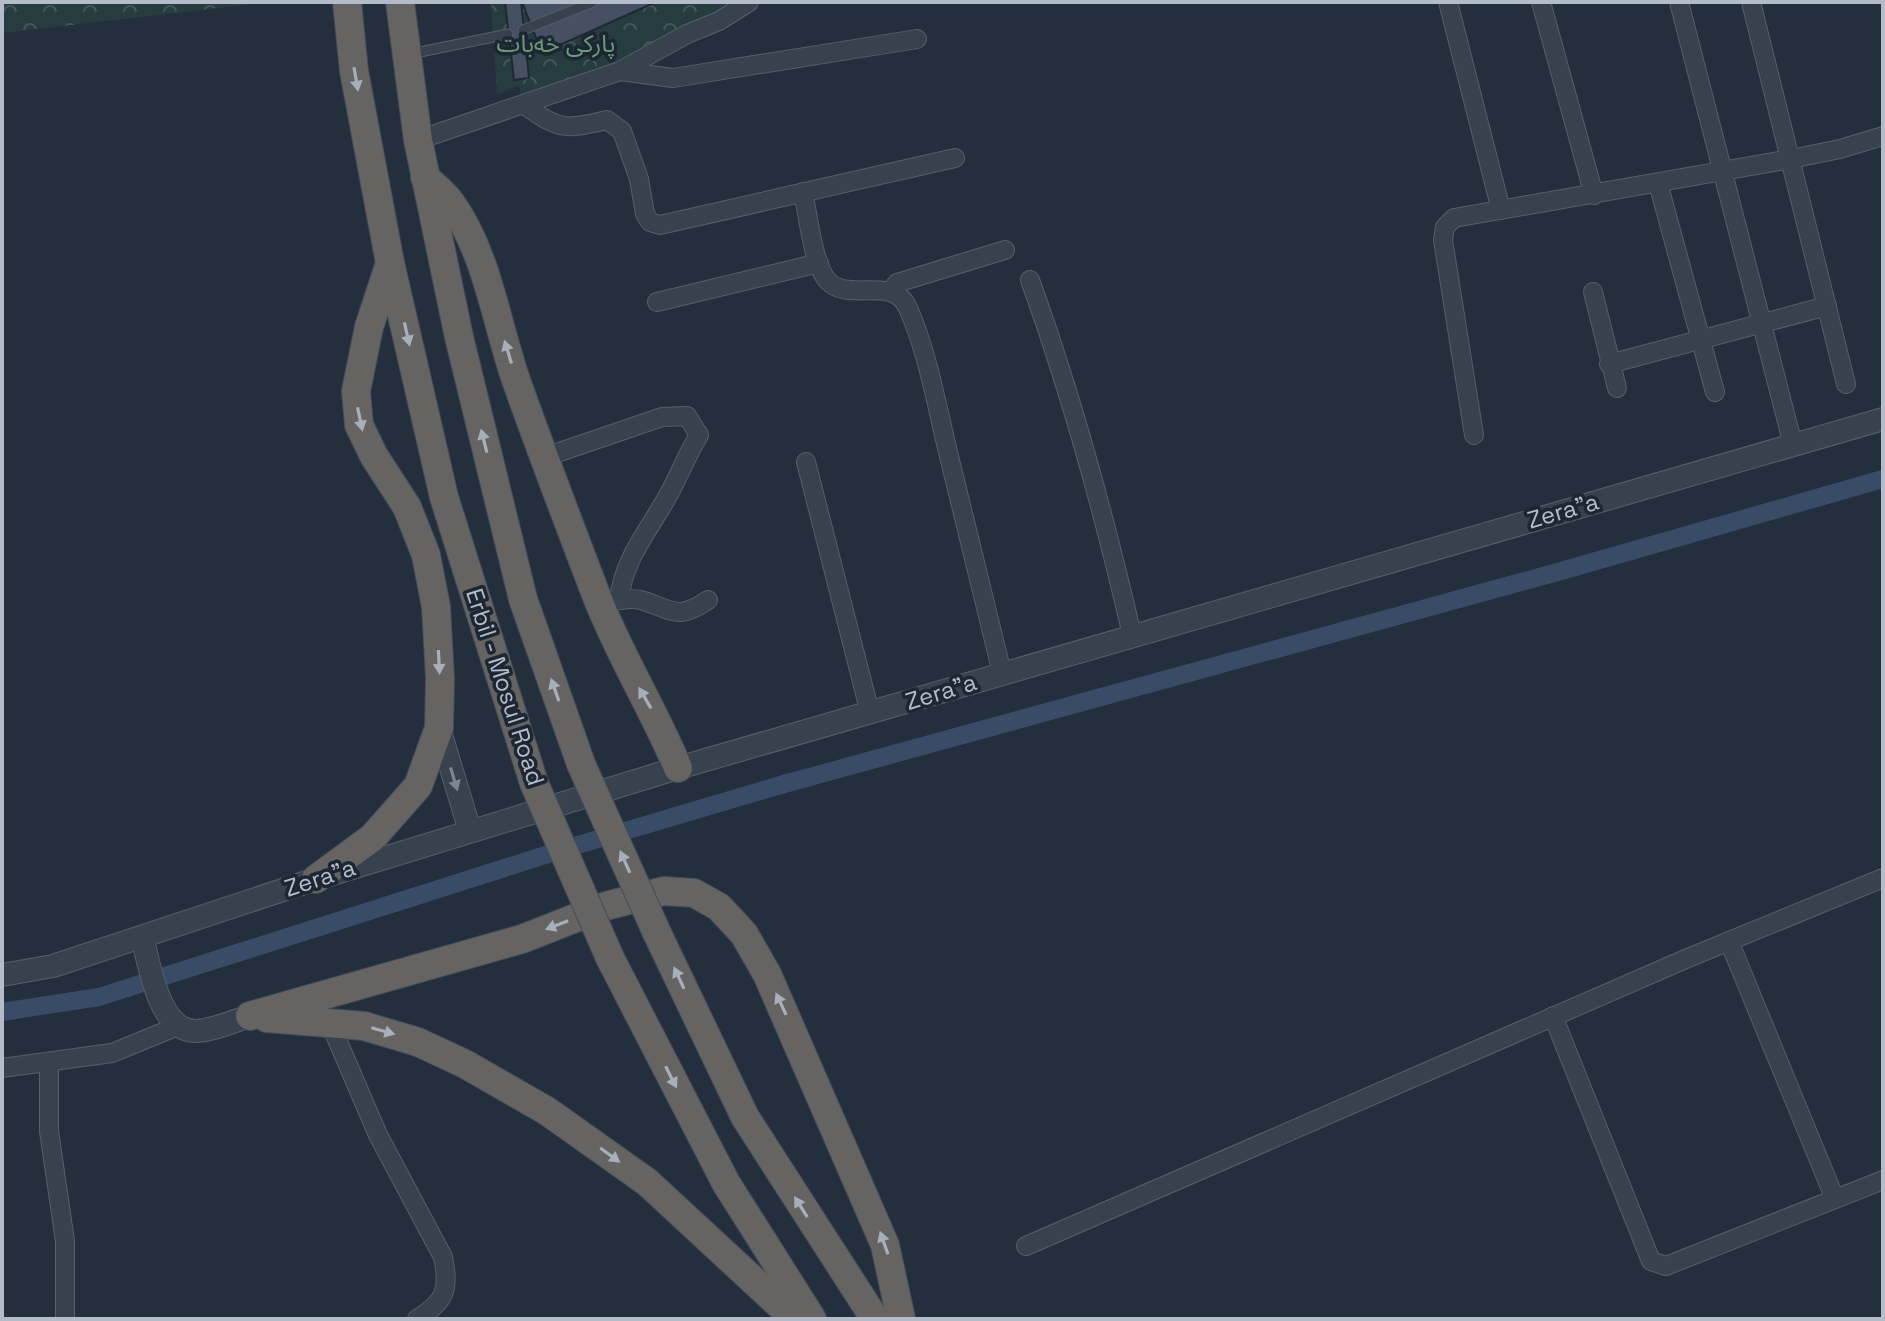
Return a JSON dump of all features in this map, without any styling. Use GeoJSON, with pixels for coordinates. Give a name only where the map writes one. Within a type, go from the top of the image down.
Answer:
{"type":"FeatureCollection","features":[{"type":"Feature","properties":{"kind":"highway","name":"Erbil - Mosul Road"},"geometry":{"type":"LineString","coordinates":[[347,2],[354,71],[390,263],[444,497],[534,783],[610,958],[726,1183],[812,1319]]}},
{"type":"Feature","properties":{"kind":"highway","name":"Erbil - Mosul Road"},"geometry":{"type":"LineString","coordinates":[[400,2],[418,140],[459,337],[523,599],[581,764],[745,1117],[875,1319]]}},
{"type":"Feature","properties":{"kind":"highway"},"geometry":{"type":"LineString","coordinates":[[425,177],[450,201],[464,225],[545,457],[678,768]]}},
{"type":"Feature","properties":{"kind":"highway"},"geometry":{"type":"LineString","coordinates":[[316,879],[373,837],[418,786],[439,728],[436,607],[426,555],[407,507],[374,456],[359,425],[356,391],[369,327],[390,263]]}},
{"type":"Feature","properties":{"kind":"highway"},"geometry":{"type":"LineString","coordinates":[[250,1016],[522,939],[606,906],[664,891],[694,893],[719,907],[744,934],[767,974],[885,1245],[901,1319]]}},
{"type":"Feature","properties":{"kind":"highway"},"geometry":{"type":"LineString","coordinates":[[250,1016],[364,1026],[418,1042],[465,1064],[547,1111],[647,1182],[795,1319]]}},
{"type":"Feature","properties":{"kind":"street"},"geometry":{"type":"LineString","coordinates":[[418,140],[620,71],[687,34],[719,21],[749,2]]}},
{"type":"Feature","properties":{"kind":"street"},"geometry":{"type":"LineString","coordinates":[[1448,2],[1501,210]]}},
{"type":"Feature","properties":{"kind":"street"},"geometry":{"type":"LineString","coordinates":[[1541,2],[1594,195]]}},
{"type":"Feature","properties":{"kind":"street"},"geometry":{"type":"LineString","coordinates":[[1679,2],[1793,445]]}},
{"type":"Feature","properties":{"kind":"street"},"geometry":{"type":"LineString","coordinates":[[1751,2],[1846,384]]}},
{"type":"Feature","properties":{"kind":"street"},"geometry":{"type":"LineString","coordinates":[[620,71],[673,78],[917,39]]}},
{"type":"Feature","properties":{"kind":"street"},"geometry":{"type":"LineString","coordinates":[[523,104],[552,125],[576,127],[607,120],[622,131],[639,179],[645,214],[650,222],[660,225],[955,158]]}},
{"type":"Feature","properties":{"kind":"street"},"geometry":{"type":"LineString","coordinates":[[1474,435],[1443,240],[1445,227],[1454,218],[1724,172],[1840,149],[1883,136]]}},
{"type":"Feature","properties":{"kind":"street"},"geometry":{"type":"LineString","coordinates":[[1658,183],[1715,392]]}},
{"type":"Feature","properties":{"kind":"street"},"geometry":{"type":"LineString","coordinates":[[803,192],[819,263],[827,280],[840,289],[891,291],[903,298],[909,311],[931,382],[1002,673]]}},
{"type":"Feature","properties":{"kind":"street"},"geometry":{"type":"LineString","coordinates":[[891,291],[897,283],[1005,250]]}},
{"type":"Feature","properties":{"kind":"street"},"geometry":{"type":"LineString","coordinates":[[657,302],[819,263]]}},
{"type":"Feature","properties":{"kind":"street"},"geometry":{"type":"LineString","coordinates":[[1030,280],[1089,459],[1132,635]]}},
{"type":"Feature","properties":{"kind":"street"},"geometry":{"type":"LineString","coordinates":[[1593,292],[1617,388]]}},
{"type":"Feature","properties":{"kind":"street"},"geometry":{"type":"LineString","coordinates":[[1609,364],[1827,306]]}},
{"type":"Feature","properties":{"kind":"street"},"geometry":{"type":"LineString","coordinates":[[545,457],[662,417],[687,416],[695,425],[699,435],[669,494],[640,537],[620,585],[609,602]]}},
{"type":"Feature","properties":{"kind":"street","name":"Zera\"a"},"geometry":{"type":"LineString","coordinates":[[2,975],[53,966],[316,879],[678,768],[1883,419]]}},
{"type":"Feature","properties":{"kind":"street"},"geometry":{"type":"LineString","coordinates":[[806,462],[870,713]]}},
{"type":"Feature","properties":{"kind":"street"},"geometry":{"type":"LineString","coordinates":[[609,602],[641,600],[664,610],[690,612],[708,600]]}},
{"type":"Feature","properties":{"kind":"street"},"geometry":{"type":"LineString","coordinates":[[439,728],[470,831]]}},
{"type":"Feature","properties":{"kind":"street"},"geometry":{"type":"LineString","coordinates":[[1026,1246],[1553,1016],[1883,878]]}},
{"type":"Feature","properties":{"kind":"street"},"geometry":{"type":"LineString","coordinates":[[142,937],[163,1008],[178,1026]]}},
{"type":"Feature","properties":{"kind":"street"},"geometry":{"type":"LineString","coordinates":[[1729,941],[1835,1199]]}},
{"type":"Feature","properties":{"kind":"street"},"geometry":{"type":"LineString","coordinates":[[2,1068],[112,1053],[178,1026],[199,1031],[250,1016]]}},
{"type":"Feature","properties":{"kind":"street"},"geometry":{"type":"LineString","coordinates":[[1553,1016],[1651,1261],[1666,1266],[1883,1180]]}},
{"type":"Feature","properties":{"kind":"street"},"geometry":{"type":"LineString","coordinates":[[330,1023],[378,1135],[443,1257],[446,1272],[444,1295],[435,1308],[417,1319]]}},
{"type":"Feature","properties":{"kind":"street"},"geometry":{"type":"LineString","coordinates":[[49,1062],[49,1131],[65,1241],[63,1318]]}},
{"type":"Feature","properties":{"kind":"lane"},"geometry":{"type":"LineString","coordinates":[[523,30],[593,2]]}},
{"type":"Feature","properties":{"kind":"lane"},"geometry":{"type":"LineString","coordinates":[[407,54],[508,34]]}},
{"type":"Feature","properties":{"kind":"green space"},"geometry":{"type":"Polygon","coordinates":[[[2,2],[272,2],[2,33],[2,2]]]}},
{"type":"Feature","properties":{"kind":"green space","name":"پارکی خەبات"},"geometry":{"type":"Polygon","coordinates":[[[491,2],[759,2],[523,104],[519,85],[497,94],[491,2]]]}},
{"type":"Feature","properties":{"kind":"building"},"geometry":{"type":"Polygon","coordinates":[[[505,2],[521,2],[529,78],[514,80],[505,2]]]}},
{"type":"Feature","properties":{"kind":"building"},"geometry":{"type":"Polygon","coordinates":[[[522,2],[656,2],[542,53],[522,2]]]}},
{"type":"Feature","properties":{"kind":"waterway"},"geometry":{"type":"LineString","coordinates":[[2,1012],[99,997],[561,850],[784,784],[1554,573],[1883,479]]}}]}
